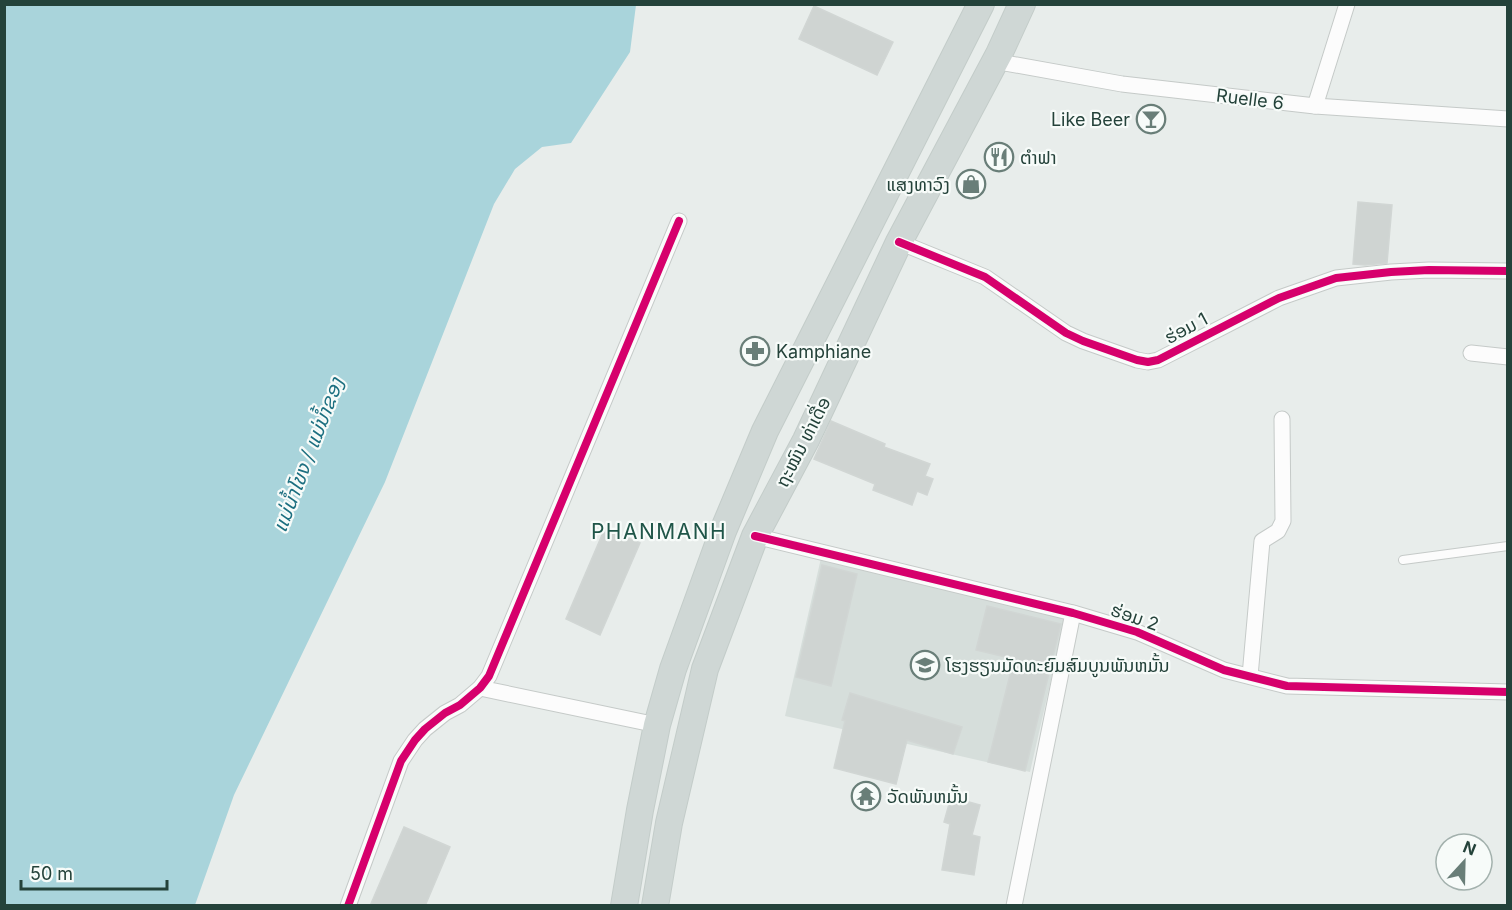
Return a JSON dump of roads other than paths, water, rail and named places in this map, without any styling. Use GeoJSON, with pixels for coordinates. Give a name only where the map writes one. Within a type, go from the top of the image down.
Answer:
{"type":"FeatureCollection","features":[{"type":"Feature","properties":{"kind":"main road","name":"ຖະໝົນ ທ່າເດື່ອ"},"geometry":{"type":"LineString","coordinates":[[624,906],[657,725],[673,669],[723,531],[765,431],[981,4]]}},
{"type":"Feature","properties":{"kind":"main road","name":"ຖະໝົນ ທ່າເດື່ອ"},"geometry":{"type":"LineString","coordinates":[[655,906],[669,823],[705,669],[755,536],[806,440],[899,242],[1022,4]]}},
{"type":"Feature","properties":{"kind":"main road"},"geometry":{"type":"LineString","coordinates":[[965,37],[996,58]]}},
{"type":"Feature","properties":{"kind":"street"},"geometry":{"type":"LineString","coordinates":[[1315,106],[1347,4]]}},
{"type":"Feature","properties":{"kind":"street","name":"Ruelle 6"},"geometry":{"type":"LineString","coordinates":[[996,58],[1122,84],[1315,106],[1508,119]]}},
{"type":"Feature","properties":{"kind":"street"},"geometry":{"type":"LineString","coordinates":[[348,906],[401,762],[425,729],[445,712],[460,705],[480,688],[489,676],[679,221]]}},
{"type":"Feature","properties":{"kind":"street","name":"ຮ່ອມ 1"},"geometry":{"type":"LineString","coordinates":[[899,242],[984,277],[1066,333],[1083,341],[1148,362],[1158,360],[1279,298],[1336,278],[1429,270],[1508,271]]}},
{"type":"Feature","properties":{"kind":"street"},"geometry":{"type":"LineString","coordinates":[[1471,353],[1508,357]]}},
{"type":"Feature","properties":{"kind":"street"},"geometry":{"type":"LineString","coordinates":[[1250,676],[1262,542],[1278,531],[1283,521],[1282,419]]}},
{"type":"Feature","properties":{"kind":"street","name":"ຮ່ອມ 2"},"geometry":{"type":"LineString","coordinates":[[755,536],[1073,613],[1137,632],[1224,670],[1287,686],[1508,692]]}},
{"type":"Feature","properties":{"kind":"street"},"geometry":{"type":"LineString","coordinates":[[1014,906],[1073,613]]}},
{"type":"Feature","properties":{"kind":"street"},"geometry":{"type":"LineString","coordinates":[[480,688],[657,725]]}},
{"type":"Feature","properties":{"kind":"lane"},"geometry":{"type":"LineString","coordinates":[[1403,560],[1508,546]]}},
{"type":"Feature","properties":{"kind":"water","name":"แม่น้ำโขง / ແມ່ນ້ຳຂອງ"},"geometry":{"type":"Polygon","coordinates":[[[5,4],[636,5],[630,52],[571,143],[542,147],[515,169],[494,204],[385,482],[234,795],[195,905],[5,905],[5,4]]]}},
{"type":"Feature","properties":{"kind":"place","name":"Like Beer"},"geometry":{"type":"Point","coordinates":[1151,119]}},
{"type":"Feature","properties":{"kind":"place","name":"ຕຳຟາ"},"geometry":{"type":"Point","coordinates":[999,157]}},
{"type":"Feature","properties":{"kind":"place","name":"ແສງທາວົງ"},"geometry":{"type":"Point","coordinates":[971,184]}},
{"type":"Feature","properties":{"kind":"place","name":"Kamphiane"},"geometry":{"type":"Point","coordinates":[755,351]}},
{"type":"Feature","properties":{"kind":"place","name":"ໂຮງຮຽນມັດທະຍົມສົມບູນພັນຫມັ້ນ"},"geometry":{"type":"Point","coordinates":[925,665]}},
{"type":"Feature","properties":{"kind":"place","name":"ວັດພັນຫມັ້ນ"},"geometry":{"type":"Point","coordinates":[866,796]}},
{"type":"Feature","properties":{"kind":"district","name":"PHANMANH"},"geometry":{"type":"Point","coordinates":[659,531]}}]}
